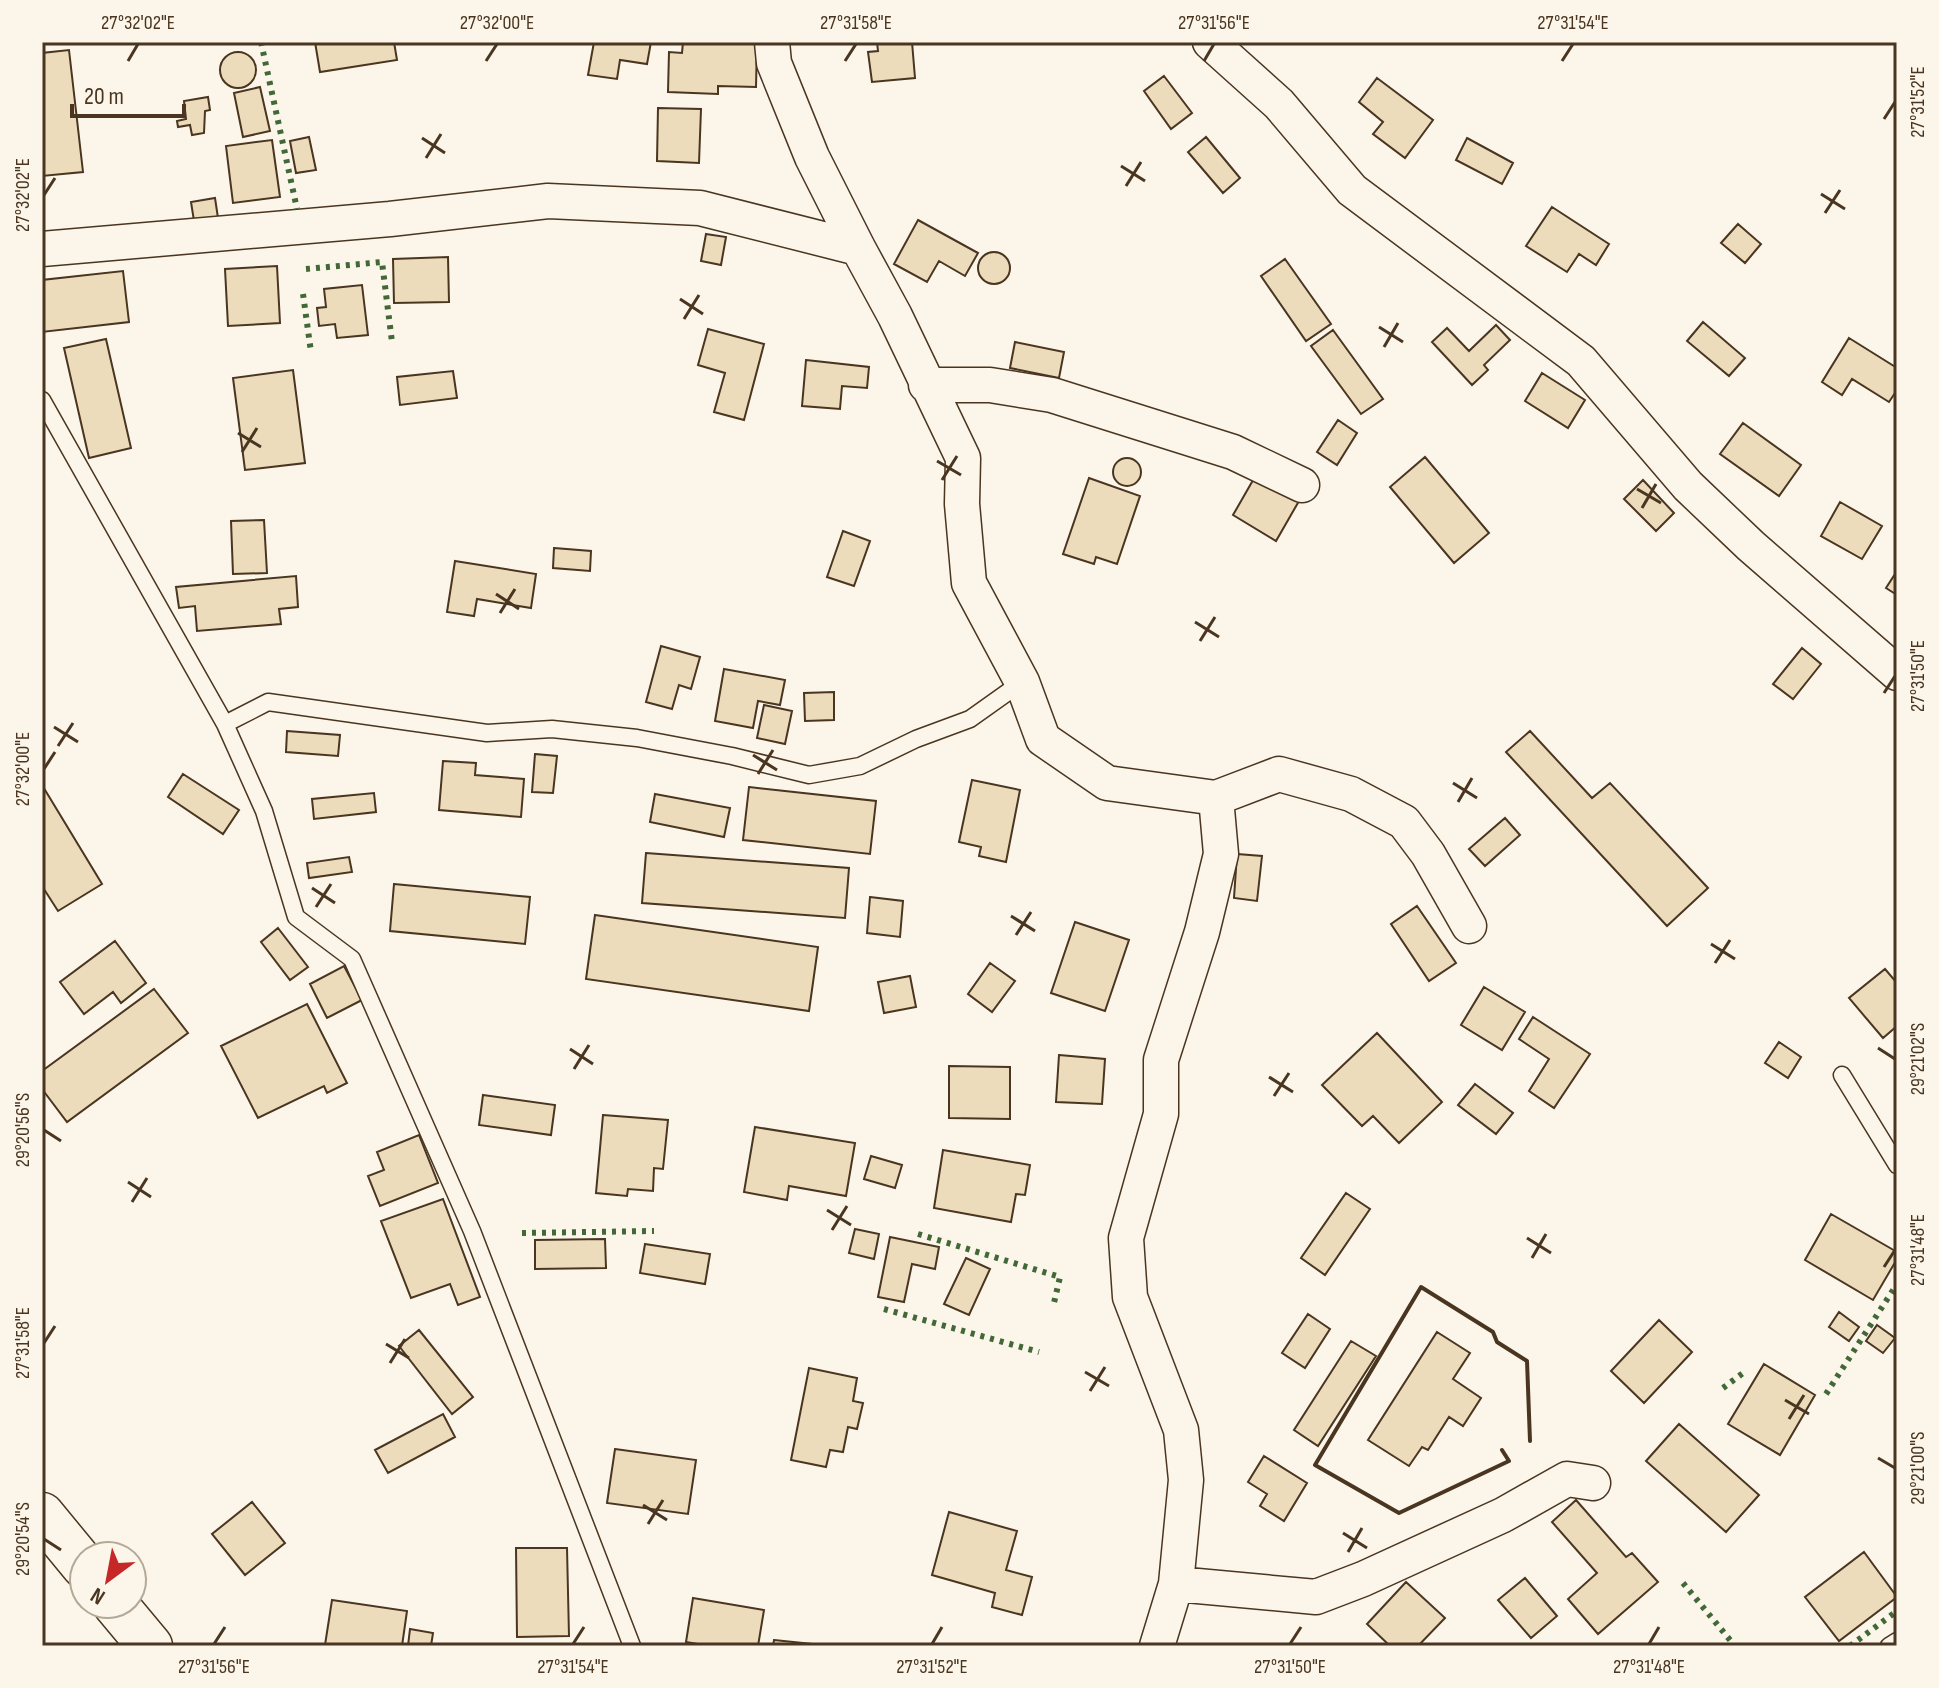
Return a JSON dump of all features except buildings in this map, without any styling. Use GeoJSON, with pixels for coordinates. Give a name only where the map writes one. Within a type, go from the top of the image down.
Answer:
{"type":"FeatureCollection","features":[{"type":"Feature","properties":{"kind":"main road"},"geometry":{"type":"LineString","coordinates":[[42,1515],[68,1547]]}},
{"type":"Feature","properties":{"kind":"main road"},"geometry":{"type":"LineString","coordinates":[[128,1620],[150,1646]]}},
{"type":"Feature","properties":{"kind":"street"},"geometry":{"type":"LineString","coordinates":[[772,42],[774,63],[812,157],[895,316],[963,458],[962,504],[969,583],[1022,682],[1043,739],[1107,783],[1216,798],[1279,774],[1351,794],[1404,822],[1428,854],[1469,926]]}},
{"type":"Feature","properties":{"kind":"street"},"geometry":{"type":"LineString","coordinates":[[1210,42],[1279,104],[1352,190],[1581,361],[1688,486],[1751,546],[1897,673]]}},
{"type":"Feature","properties":{"kind":"street"},"geometry":{"type":"LineString","coordinates":[[42,249],[390,219],[548,201],[700,208],[858,248]]}},
{"type":"Feature","properties":{"kind":"street"},"geometry":{"type":"LineString","coordinates":[[926,385],[990,385],[1052,395],[1233,452],[1302,485]]}},
{"type":"Feature","properties":{"kind":"street"},"geometry":{"type":"LineString","coordinates":[[1157,1646],[1176,1584],[1186,1480],[1181,1430],[1130,1297],[1126,1238],[1161,1114],[1161,1060],[1202,932],[1221,854],[1216,798]]}},
{"type":"Feature","properties":{"kind":"street"},"geometry":{"type":"LineString","coordinates":[[1176,1584],[1316,1597],[1503,1515],[1567,1479],[1593,1483]]}},
{"type":"Feature","properties":{"kind":"lane"},"geometry":{"type":"LineString","coordinates":[[42,400],[225,724],[264,811],[296,917],[352,959],[472,1231],[632,1646]]}},
{"type":"Feature","properties":{"kind":"lane"},"geometry":{"type":"LineString","coordinates":[[225,724],[268,702],[487,733],[552,729],[637,738],[809,775],[860,766],[916,739],[970,719],[1022,682]]}},
{"type":"Feature","properties":{"kind":"lane"},"geometry":{"type":"LineString","coordinates":[[1842,1075],[1897,1165]]}},
{"type":"Feature","properties":{"kind":"lane"},"geometry":{"type":"LineString","coordinates":[[1889,1646],[1897,1641]]}},
{"type":"Feature","properties":{"kind":"hedge"},"geometry":{"type":"LineString","coordinates":[[261,42],[297,209]]}},
{"type":"Feature","properties":{"kind":"hedge"},"geometry":{"type":"LineString","coordinates":[[306,269],[382,262],[392,342]]}},
{"type":"Feature","properties":{"kind":"hedge"},"geometry":{"type":"LineString","coordinates":[[303,294],[311,352]]}},
{"type":"Feature","properties":{"kind":"hedge"},"geometry":{"type":"LineString","coordinates":[[522,1233],[654,1231]]}},
{"type":"Feature","properties":{"kind":"hedge"},"geometry":{"type":"LineString","coordinates":[[918,1234],[1060,1277],[1053,1307]]}},
{"type":"Feature","properties":{"kind":"hedge"},"geometry":{"type":"LineString","coordinates":[[1826,1394],[1897,1284]]}},
{"type":"Feature","properties":{"kind":"hedge"},"geometry":{"type":"LineString","coordinates":[[884,1309],[1039,1352]]}},
{"type":"Feature","properties":{"kind":"hedge"},"geometry":{"type":"LineString","coordinates":[[1723,1388],[1747,1370]]}},
{"type":"Feature","properties":{"kind":"hedge"},"geometry":{"type":"LineString","coordinates":[[1683,1583],[1735,1646]]}},
{"type":"Feature","properties":{"kind":"hedge"},"geometry":{"type":"LineString","coordinates":[[1850,1646],[1897,1611]]}},
{"type":"Feature","properties":{"kind":"wall"},"geometry":{"type":"LineString","coordinates":[[1502,1450],[1509,1461],[1399,1513],[1315,1465],[1421,1287],[1493,1332],[1497,1342],[1527,1361],[1530,1441]]}}]}
